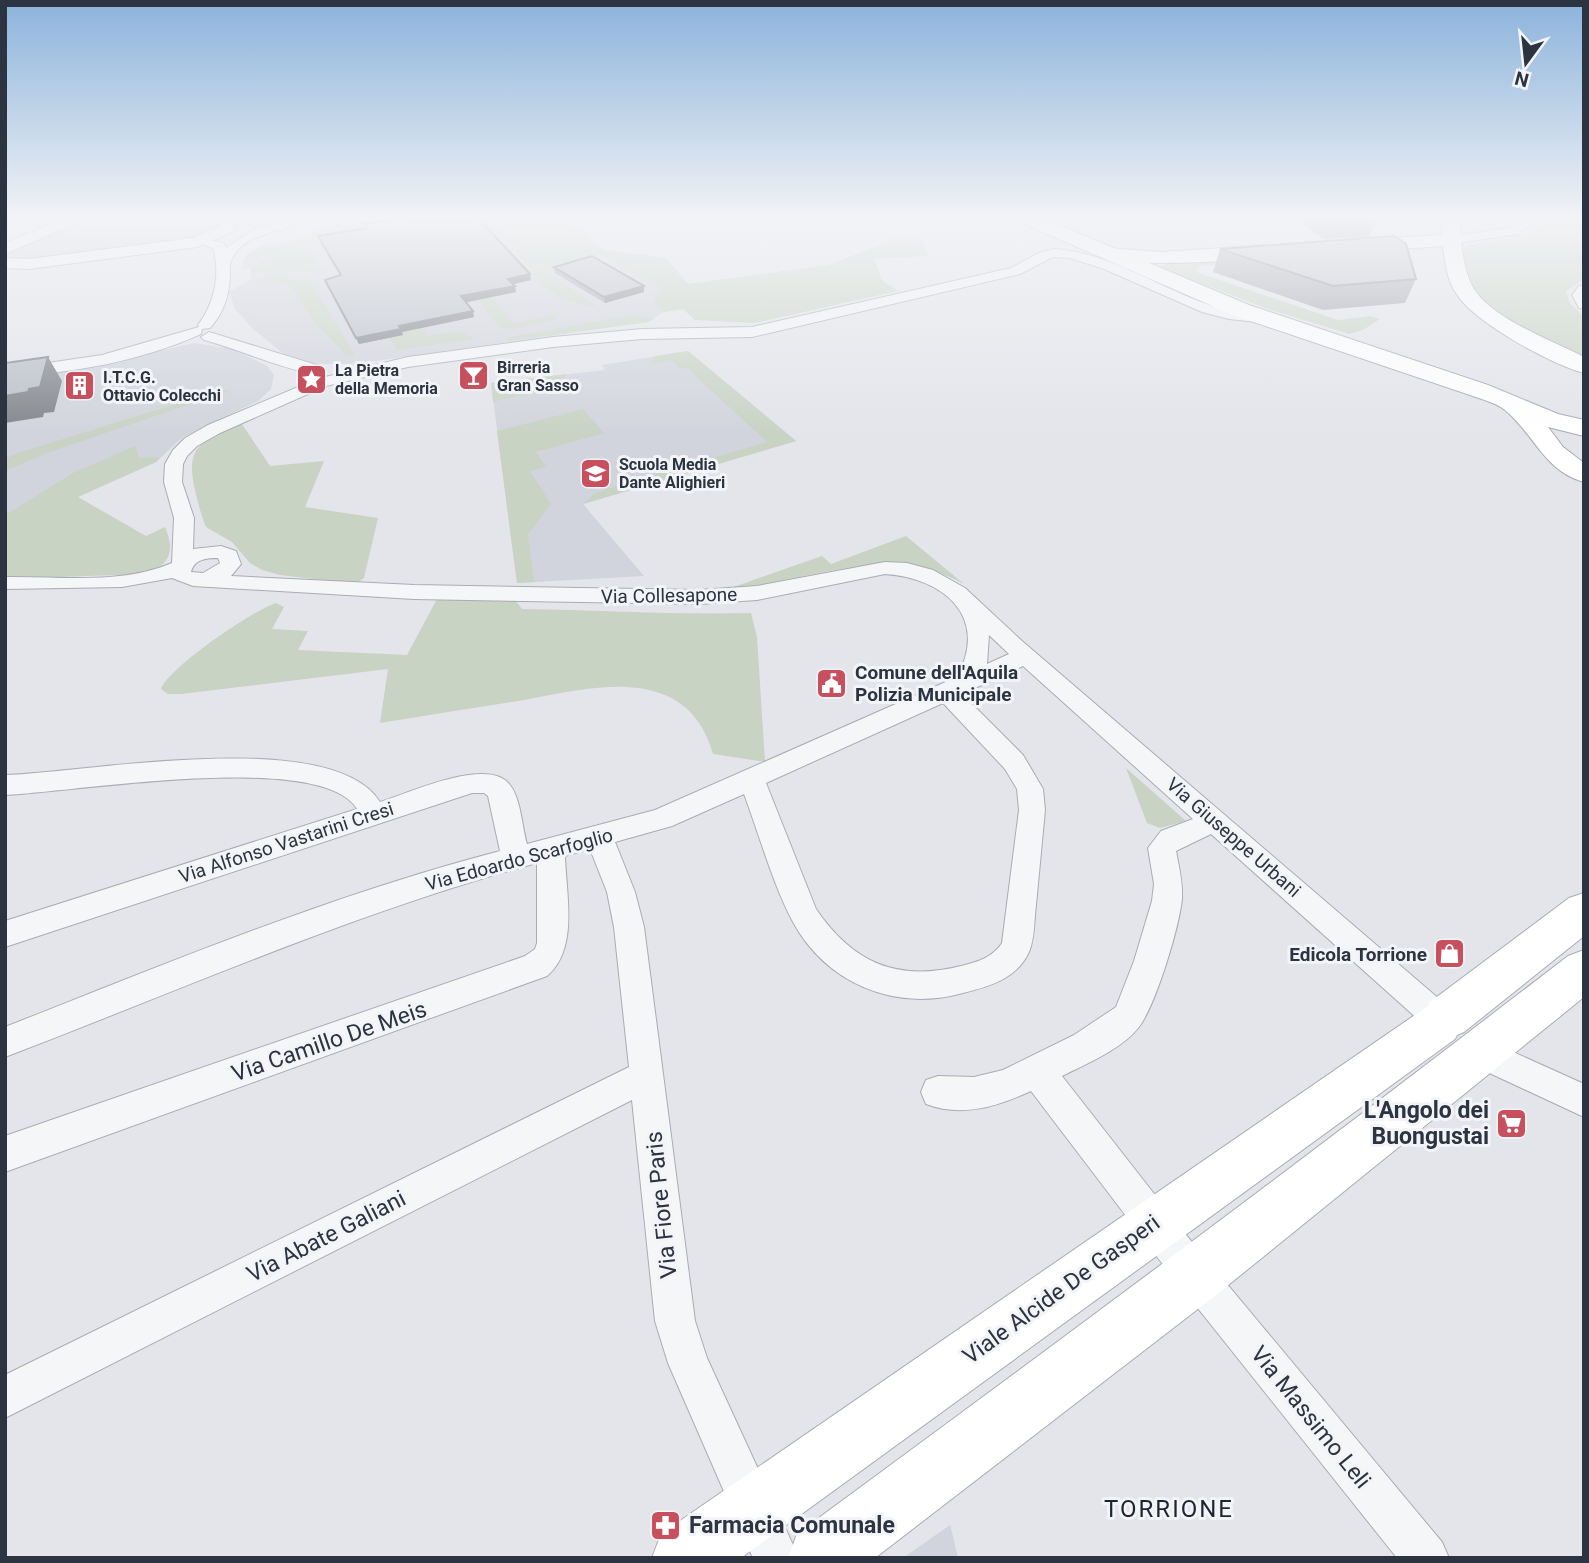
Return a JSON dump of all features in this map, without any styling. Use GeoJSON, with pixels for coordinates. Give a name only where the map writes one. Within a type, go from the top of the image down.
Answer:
{"type":"FeatureCollection","features":[{"type":"Feature","properties":{"kind":"main road"},"geometry":{"type":"LineString","coordinates":[[1194,290],[1266,319],[1488,393],[1549,419],[1584,429]]}},
{"type":"Feature","properties":{"kind":"main road"},"geometry":{"type":"LineString","coordinates":[[1466,290],[1472,300],[1499,320],[1584,366]]}},
{"type":"Feature","properties":{"kind":"main road"},"geometry":{"type":"LineString","coordinates":[[1488,393],[1522,413],[1548,442],[1555,457],[1584,474]]}},
{"type":"Feature","properties":{"kind":"main road"},"geometry":{"type":"LineString","coordinates":[[1548,442],[1552,436],[1562,431],[1584,429]]}},
{"type":"Feature","properties":{"kind":"main road","name":"Viale Alcide De Gasperi"},"geometry":{"type":"LineString","coordinates":[[821,1558],[1196,1275],[1462,1036],[1584,911]]}},
{"type":"Feature","properties":{"kind":"main road","name":"Viale Alcide De Gasperi"},"geometry":{"type":"LineString","coordinates":[[685,1558],[765,1534],[1154,1223],[1462,1036],[1584,970]]}},
{"type":"Feature","properties":{"kind":"street"},"geometry":{"type":"LineString","coordinates":[[203,332],[215,314],[221,290]]}},
{"type":"Feature","properties":{"kind":"street"},"geometry":{"type":"LineString","coordinates":[[220,298],[232,323],[266,352],[299,388],[319,379],[408,362],[565,341],[670,332],[757,331],[934,290]]}},
{"type":"Feature","properties":{"kind":"street"},"geometry":{"type":"LineString","coordinates":[[1163,290],[1215,312],[1266,319]]}},
{"type":"Feature","properties":{"kind":"street"},"geometry":{"type":"LineString","coordinates":[[1583,290],[1578,295],[1584,305]]}},
{"type":"Feature","properties":{"kind":"street"},"geometry":{"type":"LineString","coordinates":[[5,371],[52,367],[203,332],[226,334],[232,323]]}},
{"type":"Feature","properties":{"kind":"street"},"geometry":{"type":"LineString","coordinates":[[203,332],[266,352]]}},
{"type":"Feature","properties":{"kind":"street"},"geometry":{"type":"LineString","coordinates":[[252,412],[274,397],[285,374]]}},
{"type":"Feature","properties":{"kind":"street"},"geometry":{"type":"LineString","coordinates":[[184,518],[206,540],[227,555],[231,564],[222,573],[185,570],[184,518],[173,482],[177,457],[196,438],[319,379]]}},
{"type":"Feature","properties":{"kind":"street","name":"Via Collesapone"},"geometry":{"type":"LineString","coordinates":[[227,555],[251,577],[279,584]]}},
{"type":"Feature","properties":{"kind":"street","name":"Via Collesapone"},"geometry":{"type":"LineString","coordinates":[[5,583],[140,579],[185,570],[279,584],[414,593],[712,597],[757,593],[891,568],[934,577],[964,596],[1026,656]]}},
{"type":"Feature","properties":{"kind":"street"},"geometry":{"type":"LineString","coordinates":[[752,780],[804,915],[837,956],[878,978],[911,986],[927,986],[995,969],[1011,956],[1017,943],[1032,796],[1019,769],[956,687],[975,667],[979,640],[976,620],[964,596]]}},
{"type":"Feature","properties":{"kind":"street","name":"Via Edoardo Scarfoglio"},"geometry":{"type":"LineString","coordinates":[[5,1042],[254,944],[424,884],[662,819],[1026,656]]}},
{"type":"Feature","properties":{"kind":"street","name":"Via Giuseppe Urbani"},"geometry":{"type":"LineString","coordinates":[[1026,656],[1462,1036],[1584,1101]]}},
{"type":"Feature","properties":{"kind":"street"},"geometry":{"type":"LineString","coordinates":[[5,785],[189,768],[295,773],[334,781],[351,788],[364,797],[373,813]]}},
{"type":"Feature","properties":{"kind":"street","name":"Via Alfonso Vastarini Cresi"},"geometry":{"type":"LineString","coordinates":[[5,934],[460,785],[490,783],[500,791],[516,858]]}},
{"type":"Feature","properties":{"kind":"street"},"geometry":{"type":"LineString","coordinates":[[937,1093],[969,1094],[988,1091],[1036,1070],[1101,1036],[1127,1017],[1134,1004],[1167,901],[1168,884],[1162,848],[1171,839],[1216,821]]}},
{"type":"Feature","properties":{"kind":"street","name":"Via Fiore Paris"},"geometry":{"type":"LineString","coordinates":[[599,838],[626,912],[675,1321],[688,1363],[765,1534]]}},
{"type":"Feature","properties":{"kind":"street","name":"Via Camillo De Meis"},"geometry":{"type":"LineString","coordinates":[[5,1154],[531,969],[547,957],[552,948],[551,850]]}},
{"type":"Feature","properties":{"kind":"street"},"geometry":{"type":"LineString","coordinates":[[1036,1070],[1154,1223]]}},
{"type":"Feature","properties":{"kind":"street","name":"Via Abate Galiani"},"geometry":{"type":"LineString","coordinates":[[5,1397],[647,1075]]}},
{"type":"Feature","properties":{"kind":"street","name":"Via Massimo Leli"},"geometry":{"type":"LineString","coordinates":[[1154,1223],[1426,1558]]}},
{"type":"Feature","properties":{"kind":"shaded area"},"geometry":{"type":"Polygon","coordinates":[[[677,290],[684,309],[664,312],[648,322],[355,364],[319,364],[284,354],[253,329],[235,309],[229,292],[677,290]]]}},
{"type":"Feature","properties":{"kind":"shaded area"},"geometry":{"type":"Polygon","coordinates":[[[194,343],[232,349],[267,366],[274,375],[271,389],[258,401],[183,437],[156,462],[34,516],[5,522],[5,379],[125,359],[194,343]]]}},
{"type":"Feature","properties":{"kind":"shaded area","name":"Scuola Media Dante Alighieri"},"geometry":{"type":"Polygon","coordinates":[[[688,351],[796,441],[583,504],[644,576],[517,583],[491,383],[605,370],[602,365],[688,351]]]}},
{"type":"Feature","properties":{"kind":"shaded area"},"geometry":{"type":"Polygon","coordinates":[[[950,1525],[958,1558],[903,1558],[950,1525]]]}},
{"type":"Feature","properties":{"kind":"green space"},"geometry":{"type":"Polygon","coordinates":[[[292,290],[316,290],[355,355],[347,356],[315,323],[292,290]]]}},
{"type":"Feature","properties":{"kind":"green space"},"geometry":{"type":"Polygon","coordinates":[[[388,290],[395,290],[427,336],[458,332],[474,339],[397,350],[389,338],[388,290]]]}},
{"type":"Feature","properties":{"kind":"green space"},"geometry":{"type":"Polygon","coordinates":[[[470,290],[486,290],[514,324],[555,315],[557,319],[513,329],[499,327],[470,290]]]}},
{"type":"Feature","properties":{"kind":"green space"},"geometry":{"type":"Polygon","coordinates":[[[573,290],[599,307],[570,302],[550,291],[573,290]]]}},
{"type":"Feature","properties":{"kind":"green space"},"geometry":{"type":"Polygon","coordinates":[[[663,290],[898,291],[755,323],[695,320],[683,309],[664,312],[653,301],[663,290]]]}},
{"type":"Feature","properties":{"kind":"green space"},"geometry":{"type":"Polygon","coordinates":[[[1218,290],[1249,290],[1338,320],[1370,316],[1380,319],[1363,330],[1349,334],[1265,308],[1218,290]]]}},
{"type":"Feature","properties":{"kind":"green space"},"geometry":{"type":"Polygon","coordinates":[[[1476,290],[1568,290],[1570,303],[1584,317],[1584,361],[1524,331],[1483,301],[1476,290]]]}},
{"type":"Feature","properties":{"kind":"green space"},"geometry":{"type":"Polygon","coordinates":[[[627,316],[655,318],[648,322],[506,341],[511,337],[627,316]]]}},
{"type":"Feature","properties":{"kind":"green space"},"geometry":{"type":"Polygon","coordinates":[[[688,351],[796,441],[583,504],[594,494],[610,488],[767,442],[687,368],[681,369],[671,360],[651,364],[656,356],[688,351]]]}},
{"type":"Feature","properties":{"kind":"green space"},"geometry":{"type":"Polygon","coordinates":[[[568,374],[560,380],[539,385],[534,392],[493,402],[491,383],[568,374]]]}},
{"type":"Feature","properties":{"kind":"green space"},"geometry":{"type":"Polygon","coordinates":[[[224,389],[229,391],[47,453],[5,471],[5,459],[15,454],[224,389]]]}},
{"type":"Feature","properties":{"kind":"green space"},"geometry":{"type":"Polygon","coordinates":[[[583,409],[604,433],[536,452],[546,467],[530,471],[551,504],[528,534],[534,582],[517,583],[497,431],[583,409]]]}},
{"type":"Feature","properties":{"kind":"green space"},"geometry":{"type":"Polygon","coordinates":[[[242,424],[270,466],[324,461],[305,507],[378,518],[364,578],[356,584],[280,575],[262,570],[250,563],[232,542],[206,527],[192,474],[195,453],[208,440],[242,424]]]}},
{"type":"Feature","properties":{"kind":"green space"},"geometry":{"type":"Polygon","coordinates":[[[135,446],[139,458],[160,457],[156,462],[78,497],[146,536],[165,527],[170,551],[164,563],[143,574],[5,579],[5,515],[73,473],[135,446]]]}},
{"type":"Feature","properties":{"kind":"green space"},"geometry":{"type":"Polygon","coordinates":[[[906,536],[964,584],[935,572],[906,566],[876,565],[728,589],[822,556],[831,564],[906,536]]]}},
{"type":"Feature","properties":{"kind":"green space"},"geometry":{"type":"Polygon","coordinates":[[[437,599],[515,600],[522,609],[751,613],[757,637],[765,762],[713,754],[706,735],[683,705],[665,695],[628,687],[588,689],[380,723],[388,669],[181,694],[168,694],[161,689],[167,679],[195,654],[249,617],[276,603],[284,607],[272,629],[308,631],[298,650],[407,655],[437,599]]]}},
{"type":"Feature","properties":{"kind":"green space"},"geometry":{"type":"Polygon","coordinates":[[[1126,768],[1186,821],[1160,828],[1147,823],[1126,768]]]}},
{"type":"Feature","properties":{"kind":"building"},"geometry":{"type":"Polygon","coordinates":[[[330,290],[494,290],[461,296],[473,311],[356,338],[330,290]]]}},
{"type":"Feature","properties":{"kind":"building"},"geometry":{"type":"Polygon","coordinates":[[[592,290],[630,290],[604,297],[592,290]]]}},
{"type":"Feature","properties":{"kind":"building"},"geometry":{"type":"Polygon","coordinates":[[[48,357],[40,387],[5,396],[5,363],[48,357]]]}},
{"type":"Feature","properties":{"kind":"place","name":"Birreria Gran Sasso"},"geometry":{"type":"Point","coordinates":[474,376]}},
{"type":"Feature","properties":{"kind":"place","name":"La Pietra della Memoria"},"geometry":{"type":"Point","coordinates":[312,379]}},
{"type":"Feature","properties":{"kind":"place","name":"I.T.C.G. Ottavio Colecchi"},"geometry":{"type":"Point","coordinates":[80,386]}},
{"type":"Feature","properties":{"kind":"place","name":"Scuola Media Dante Alighieri"},"geometry":{"type":"Point","coordinates":[596,473]}},
{"type":"Feature","properties":{"kind":"place","name":"Comune dell'Aquila Polizia Municipale"},"geometry":{"type":"Point","coordinates":[832,683]}},
{"type":"Feature","properties":{"kind":"place","name":"Edicola Torrione"},"geometry":{"type":"Point","coordinates":[1450,954]}},
{"type":"Feature","properties":{"kind":"place","name":"L'Angolo dei Buongustai"},"geometry":{"type":"Point","coordinates":[1512,1123]}},
{"type":"Feature","properties":{"kind":"place","name":"Farmacia Comunale"},"geometry":{"type":"Point","coordinates":[666,1525]}},
{"type":"Feature","properties":{"kind":"district","name":"TORRIONE"},"geometry":{"type":"Point","coordinates":[1169,1509]}}]}
